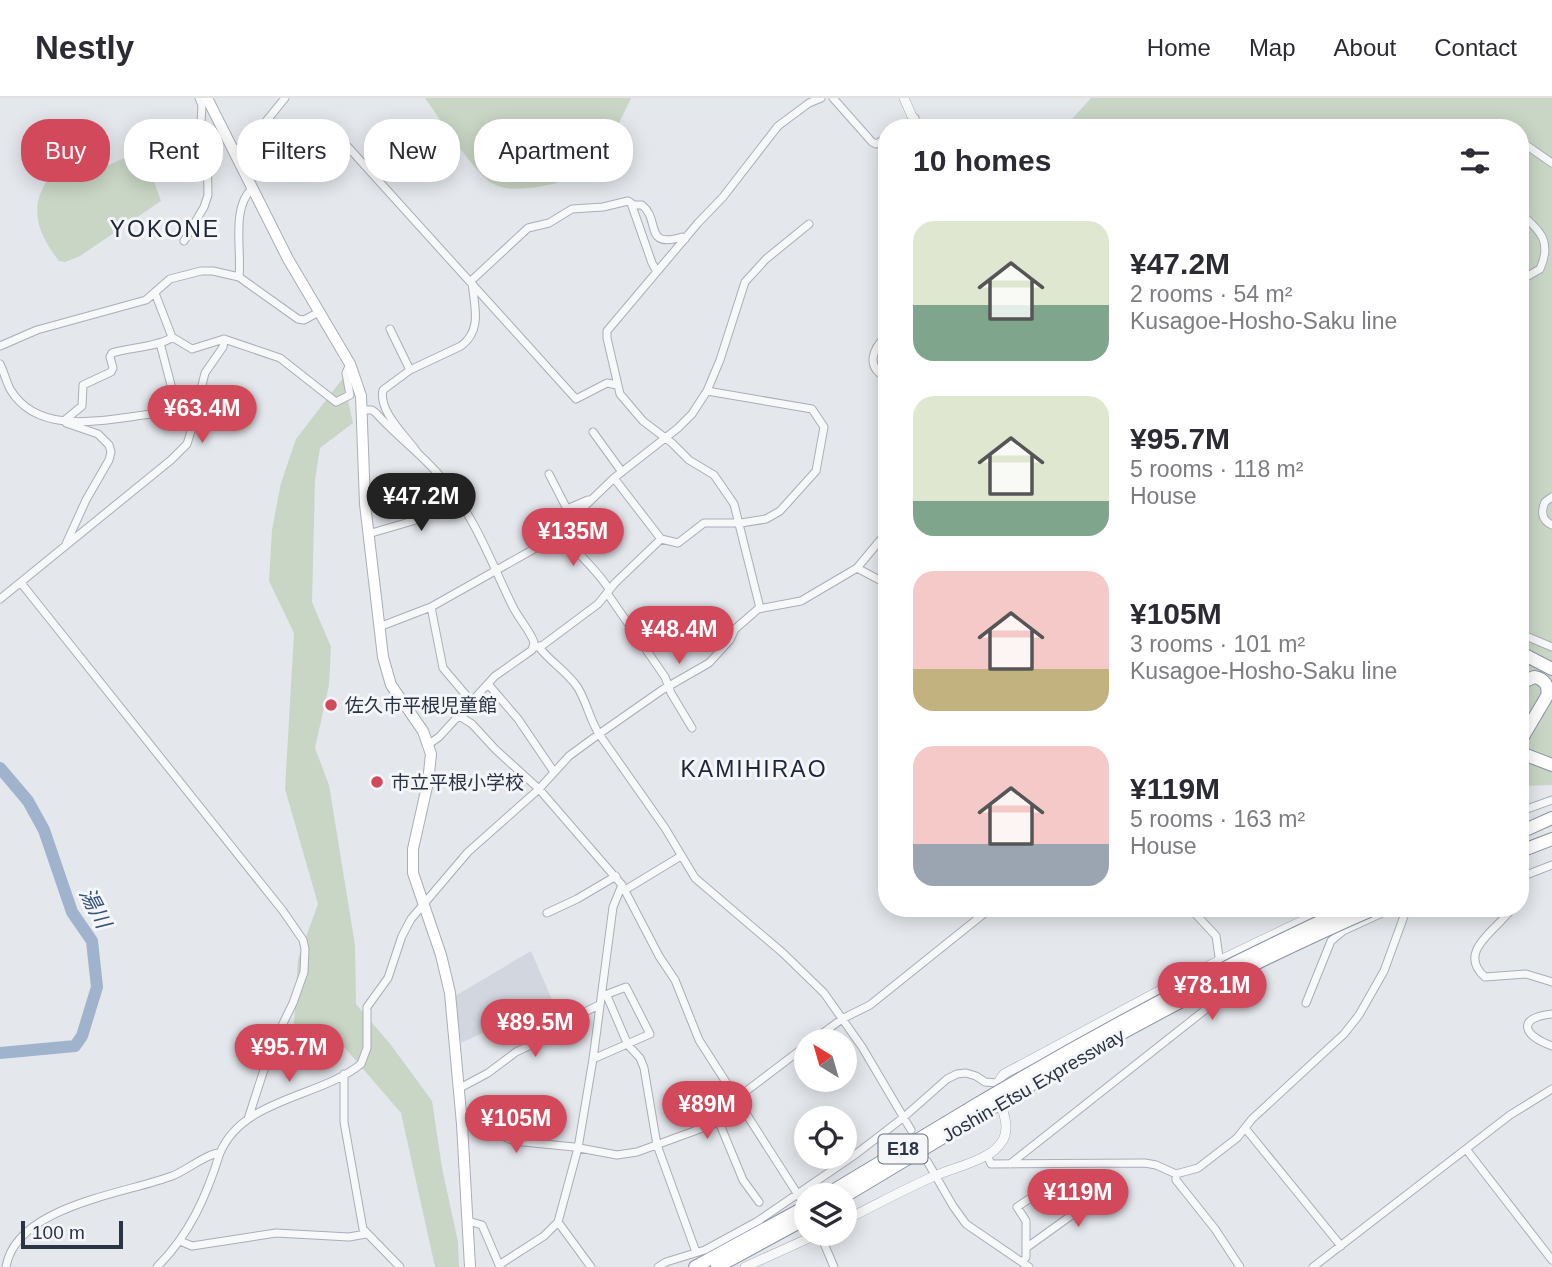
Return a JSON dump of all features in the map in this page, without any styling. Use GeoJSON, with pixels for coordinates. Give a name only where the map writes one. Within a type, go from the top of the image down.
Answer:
{"type":"FeatureCollection","features":[{"type":"Feature","properties":{"kind":"highway"},"geometry":{"type":"LineString","coordinates":[[1529,657],[1552,669]]}},
{"type":"Feature","properties":{"kind":"highway"},"geometry":{"type":"LineString","coordinates":[[1529,679],[1534,677],[1548,687],[1547,696],[1529,726]]}},
{"type":"Feature","properties":{"kind":"highway"},"geometry":{"type":"LineString","coordinates":[[1529,756],[1552,765]]}},
{"type":"Feature","properties":{"kind":"highway"},"geometry":{"type":"LineString","coordinates":[[1529,828],[1552,818]]}},
{"type":"Feature","properties":{"kind":"highway"},"geometry":{"type":"LineString","coordinates":[[1529,836],[1552,827]]}},
{"type":"Feature","properties":{"kind":"highway"},"geometry":{"type":"LineString","coordinates":[[1529,848],[1552,841]]}},
{"type":"Feature","properties":{"kind":"highway","name":"Joshin-Etsu Expressway"},"geometry":{"type":"LineString","coordinates":[[857,1188],[982,1107],[1156,1002],[1331,917]]}},
{"type":"Feature","properties":{"kind":"highway","name":"Joshin-Etsu Expressway"},"geometry":{"type":"LineString","coordinates":[[847,1183],[982,1107],[1170,1007],[1356,917]]}},
{"type":"Feature","properties":{"kind":"highway"},"geometry":{"type":"LineString","coordinates":[[695,1267],[794,1210]]}},
{"type":"Feature","properties":{"kind":"highway"},"geometry":{"type":"LineString","coordinates":[[717,1267],[794,1225]]}},
{"type":"Feature","properties":{"kind":"main road"},"geometry":{"type":"LineString","coordinates":[[207,98],[282,249],[350,364],[358,383],[363,410],[365,504],[383,657],[388,678],[429,744],[431,754],[412,861],[417,889],[441,955],[450,993],[462,1124],[470,1267]]}},
{"type":"Feature","properties":{"kind":"street"},"geometry":{"type":"LineString","coordinates":[[184,241],[208,195],[207,146],[201,123],[202,105],[199,98]]}},
{"type":"Feature","properties":{"kind":"street"},"geometry":{"type":"LineString","coordinates":[[233,150],[250,141],[285,98]]}},
{"type":"Feature","properties":{"kind":"street"},"geometry":{"type":"LineString","coordinates":[[760,608],[734,504],[715,475],[689,460],[643,421],[620,394],[607,331],[723,197],[778,126],[809,103],[821,98]]}},
{"type":"Feature","properties":{"kind":"street"},"geometry":{"type":"LineString","coordinates":[[833,98],[872,142],[878,143]]}},
{"type":"Feature","properties":{"kind":"street"},"geometry":{"type":"LineString","coordinates":[[904,98],[914,119]]}},
{"type":"Feature","properties":{"kind":"street"},"geometry":{"type":"LineString","coordinates":[[1529,147],[1552,163]]}},
{"type":"Feature","properties":{"kind":"street"},"geometry":{"type":"LineString","coordinates":[[350,149],[576,399],[607,383],[617,385]]}},
{"type":"Feature","properties":{"kind":"street"},"geometry":{"type":"LineString","coordinates":[[239,277],[240,215],[244,200],[252,189]]}},
{"type":"Feature","properties":{"kind":"street"},"geometry":{"type":"LineString","coordinates":[[685,239],[659,238],[654,232],[647,209],[642,205],[623,201],[603,207],[572,209],[548,224],[528,228],[474,277],[472,284],[476,317],[471,336],[461,345],[410,370],[387,385],[381,398],[384,407],[417,452],[457,496],[482,537],[515,611],[536,647],[578,688],[600,734],[665,828],[681,856],[703,886],[804,972],[824,993],[911,1130]]}},
{"type":"Feature","properties":{"kind":"street"},"geometry":{"type":"LineString","coordinates":[[631,203],[657,272]]}},
{"type":"Feature","properties":{"kind":"street"},"geometry":{"type":"LineString","coordinates":[[1529,221],[1538,228],[1547,250],[1540,269],[1529,275]]}},
{"type":"Feature","properties":{"kind":"street"},"geometry":{"type":"LineString","coordinates":[[379,627],[431,607],[498,571],[559,531],[614,478],[692,414],[707,391],[720,360],[745,282],[766,259],[809,224]]}},
{"type":"Feature","properties":{"kind":"street"},"geometry":{"type":"LineString","coordinates":[[0,346],[37,330],[146,300],[170,279],[201,271],[239,277],[298,318],[304,320],[319,312]]}},
{"type":"Feature","properties":{"kind":"street"},"geometry":{"type":"LineString","coordinates":[[155,293],[173,337],[192,349],[224,339],[279,358],[336,402],[350,395],[346,373],[350,364]]}},
{"type":"Feature","properties":{"kind":"street"},"geometry":{"type":"LineString","coordinates":[[390,329],[410,370]]}},
{"type":"Feature","properties":{"kind":"street"},"geometry":{"type":"LineString","coordinates":[[65,419],[82,406],[83,385],[111,372],[112,353],[160,343],[173,337]]}},
{"type":"Feature","properties":{"kind":"street"},"geometry":{"type":"LineString","coordinates":[[184,414],[198,401],[205,373],[223,347],[224,339]]}},
{"type":"Feature","properties":{"kind":"street"},"geometry":{"type":"LineString","coordinates":[[160,343],[171,384]]}},
{"type":"Feature","properties":{"kind":"street"},"geometry":{"type":"LineString","coordinates":[[878,344],[874,348],[872,364],[878,371]]}},
{"type":"Feature","properties":{"kind":"street"},"geometry":{"type":"LineString","coordinates":[[0,364],[10,388],[24,404],[39,414],[100,422],[173,411],[184,414],[192,428],[184,447],[0,599]]}},
{"type":"Feature","properties":{"kind":"street"},"geometry":{"type":"LineString","coordinates":[[614,478],[661,539],[678,543],[704,523],[738,523],[773,516],[797,494],[816,471],[824,427],[812,409],[707,391]]}},
{"type":"Feature","properties":{"kind":"street"},"geometry":{"type":"LineString","coordinates":[[363,410],[374,411],[403,442],[417,452]]}},
{"type":"Feature","properties":{"kind":"street"},"geometry":{"type":"LineString","coordinates":[[64,548],[111,452],[109,445],[97,434],[66,423],[65,419]]}},
{"type":"Feature","properties":{"kind":"street"},"geometry":{"type":"LineString","coordinates":[[593,432],[622,472]]}},
{"type":"Feature","properties":{"kind":"street"},"geometry":{"type":"LineString","coordinates":[[549,474],[567,509],[591,499]]}},
{"type":"Feature","properties":{"kind":"street"},"geometry":{"type":"LineString","coordinates":[[368,534],[416,520],[457,496]]}},
{"type":"Feature","properties":{"kind":"street"},"geometry":{"type":"LineString","coordinates":[[1552,497],[1545,502],[1542,513],[1544,519],[1552,524]]}},
{"type":"Feature","properties":{"kind":"street"},"geometry":{"type":"LineString","coordinates":[[559,531],[594,568],[666,677],[692,728]]}},
{"type":"Feature","properties":{"kind":"street"},"geometry":{"type":"LineString","coordinates":[[429,744],[439,737],[488,684],[536,647],[579,620],[661,539]]}},
{"type":"Feature","properties":{"kind":"street"},"geometry":{"type":"LineString","coordinates":[[157,1267],[180,1241],[197,1215],[220,1153],[229,1137],[248,1119],[344,1074],[363,1060],[367,1048],[367,1007],[385,982],[405,928],[468,852],[539,789],[569,756],[669,687],[709,663],[730,640],[735,629],[760,608],[801,601],[857,568],[878,543]]}},
{"type":"Feature","properties":{"kind":"street"},"geometry":{"type":"LineString","coordinates":[[857,568],[878,579]]}},
{"type":"Feature","properties":{"kind":"street"},"geometry":{"type":"LineString","coordinates":[[21,583],[303,940],[305,959],[302,979],[271,1048],[248,1119]]}},
{"type":"Feature","properties":{"kind":"street"},"geometry":{"type":"LineString","coordinates":[[431,607],[443,668],[471,701]]}},
{"type":"Feature","properties":{"kind":"street"},"geometry":{"type":"LineString","coordinates":[[1529,637],[1552,647]]}},
{"type":"Feature","properties":{"kind":"street"},"geometry":{"type":"LineString","coordinates":[[488,684],[518,719],[554,772]]}},
{"type":"Feature","properties":{"kind":"street"},"geometry":{"type":"LineString","coordinates":[[458,715],[472,724],[539,789],[624,887],[674,980],[699,1040],[794,1187]]}},
{"type":"Feature","properties":{"kind":"street"},"geometry":{"type":"LineString","coordinates":[[1529,808],[1552,800]]}},
{"type":"Feature","properties":{"kind":"street"},"geometry":{"type":"LineString","coordinates":[[468,1221],[482,1225],[500,1266],[544,1236],[558,1222],[578,1148],[599,1005],[604,995],[613,907],[624,887],[681,856]]}},
{"type":"Feature","properties":{"kind":"street"},"geometry":{"type":"LineString","coordinates":[[1529,874],[1552,865]]}},
{"type":"Feature","properties":{"kind":"street"},"geometry":{"type":"LineString","coordinates":[[547,913],[577,900],[615,876]]}},
{"type":"Feature","properties":{"kind":"street"},"geometry":{"type":"LineString","coordinates":[[828,1029],[870,1004],[980,917]]}},
{"type":"Feature","properties":{"kind":"street"},"geometry":{"type":"LineString","coordinates":[[1010,1164],[1234,987],[1218,961],[1216,936],[1198,917]]}},
{"type":"Feature","properties":{"kind":"street"},"geometry":{"type":"LineString","coordinates":[[857,1214],[935,1176],[987,1155],[1001,1143],[1006,1128],[998,1083],[1007,1072],[1218,961],[1310,917]]}},
{"type":"Feature","properties":{"kind":"street"},"geometry":{"type":"LineString","coordinates":[[1306,1003],[1331,941],[1343,931],[1373,917]]}},
{"type":"Feature","properties":{"kind":"street"},"geometry":{"type":"LineString","coordinates":[[987,1155],[991,1164],[1145,1163],[1176,1174],[1206,1163],[1237,1138],[1252,1119],[1334,1045],[1352,1025],[1384,971],[1404,917]]}},
{"type":"Feature","properties":{"kind":"street"},"geometry":{"type":"LineString","coordinates":[[1503,917],[1481,941],[1475,953],[1478,969],[1485,977],[1526,974],[1552,982]]}},
{"type":"Feature","properties":{"kind":"street"},"geometry":{"type":"LineString","coordinates":[[593,1059],[650,1034],[626,987],[604,995]]}},
{"type":"Feature","properties":{"kind":"street"},"geometry":{"type":"LineString","coordinates":[[604,995],[628,1045],[640,1058],[644,1068],[657,1145],[696,1252]]}},
{"type":"Feature","properties":{"kind":"street"},"geometry":{"type":"LineString","coordinates":[[458,1089],[488,1073],[516,1052],[554,1034],[567,1021],[599,1005]]}},
{"type":"Feature","properties":{"kind":"street"},"geometry":{"type":"LineString","coordinates":[[1552,1014],[1534,1017],[1528,1024],[1534,1039],[1552,1046]]}},
{"type":"Feature","properties":{"kind":"street"},"geometry":{"type":"LineString","coordinates":[[462,1124],[482,1127],[514,1141],[624,1155],[719,1122],[726,1108],[737,1098],[794,1055]]}},
{"type":"Feature","properties":{"kind":"street"},"geometry":{"type":"LineString","coordinates":[[813,1183],[904,1117],[933,1090],[957,1074],[966,1073],[985,1082],[998,1083]]}},
{"type":"Feature","properties":{"kind":"street"},"geometry":{"type":"LineString","coordinates":[[344,1074],[344,1122],[366,1234],[400,1267]]}},
{"type":"Feature","properties":{"kind":"street"},"geometry":{"type":"LineString","coordinates":[[1313,1267],[1510,1115],[1552,1089]]}},
{"type":"Feature","properties":{"kind":"street"},"geometry":{"type":"LineString","coordinates":[[719,1122],[743,1180],[759,1202]]}},
{"type":"Feature","properties":{"kind":"street"},"geometry":{"type":"LineString","coordinates":[[1245,1128],[1341,1246]]}},
{"type":"Feature","properties":{"kind":"street"},"geometry":{"type":"LineString","coordinates":[[1466,1149],[1552,1260]]}},
{"type":"Feature","properties":{"kind":"street"},"geometry":{"type":"LineString","coordinates":[[4,1266],[19,1238],[51,1217],[77,1205],[176,1175],[212,1154],[220,1153]]}},
{"type":"Feature","properties":{"kind":"street"},"geometry":{"type":"LineString","coordinates":[[927,1161],[966,1224],[1026,1265]]}},
{"type":"Feature","properties":{"kind":"street"},"geometry":{"type":"LineString","coordinates":[[1176,1174],[1176,1180],[1215,1229],[1240,1267]]}},
{"type":"Feature","properties":{"kind":"street"},"geometry":{"type":"LineString","coordinates":[[1026,1248],[1076,1212],[1064,1192]]}},
{"type":"Feature","properties":{"kind":"street"},"geometry":{"type":"LineString","coordinates":[[658,1267],[705,1250],[758,1221],[794,1196]]}},
{"type":"Feature","properties":{"kind":"street"},"geometry":{"type":"LineString","coordinates":[[1026,1265],[1026,1221],[1017,1207],[1029,1199]]}},
{"type":"Feature","properties":{"kind":"street"},"geometry":{"type":"LineString","coordinates":[[558,1222],[591,1267]]}},
{"type":"Feature","properties":{"kind":"street"},"geometry":{"type":"LineString","coordinates":[[180,1241],[192,1245],[276,1233],[349,1237],[366,1234]]}},
{"type":"Feature","properties":{"kind":"street"},"geometry":{"type":"LineString","coordinates":[[745,1267],[794,1245]]}},
{"type":"Feature","properties":{"kind":"street"},"geometry":{"type":"LineString","coordinates":[[824,1246],[834,1267]]}},
{"type":"Feature","properties":{"kind":"shaded area"},"geometry":{"type":"Polygon","coordinates":[[[531,951],[554,1004],[519,1021],[516,1017],[461,1043],[455,996],[531,951]]]}},
{"type":"Feature","properties":{"kind":"green space"},"geometry":{"type":"Polygon","coordinates":[[[425,98],[631,98],[621,119],[474,119],[474,165],[460,147],[460,119],[440,119],[425,98]]]}},
{"type":"Feature","properties":{"kind":"green space"},"geometry":{"type":"Polygon","coordinates":[[[1091,98],[1552,98],[1552,785],[1529,786],[1529,119],[1072,119],[1091,98]]]}},
{"type":"Feature","properties":{"kind":"green space"},"geometry":{"type":"Polygon","coordinates":[[[124,158],[124,182],[154,182],[161,201],[80,256],[65,262],[59,261],[41,229],[37,215],[42,189],[46,182],[110,182],[110,164],[124,158]]]}},
{"type":"Feature","properties":{"kind":"green space"},"geometry":{"type":"Polygon","coordinates":[[[491,182],[558,182],[514,189],[491,182]]]}},
{"type":"Feature","properties":{"kind":"green space"},"geometry":{"type":"Polygon","coordinates":[[[343,378],[353,423],[320,448],[315,480],[312,602],[331,647],[329,685],[315,748],[329,785],[355,945],[356,1004],[391,1045],[432,1101],[442,1168],[458,1242],[459,1267],[435,1267],[401,1113],[345,1048],[293,1038],[298,959],[318,904],[285,789],[294,633],[269,581],[272,530],[281,483],[296,439],[343,378]]]}},
{"type":"Feature","properties":{"kind":"waterway","name":"湯川"},"geometry":{"type":"LineString","coordinates":[[0,768],[28,801],[44,830],[72,912],[92,941],[97,987],[82,1036],[75,1046],[0,1053]]}},
{"type":"Feature","properties":{"kind":"place","name":"佐久市平根児童館"},"geometry":{"type":"Point","coordinates":[331,705]}},
{"type":"Feature","properties":{"kind":"place","name":"市立平根小学校"},"geometry":{"type":"Point","coordinates":[377,782]}},
{"type":"Feature","properties":{"kind":"district","name":"YOKONE"},"geometry":{"type":"Point","coordinates":[165,229]}},
{"type":"Feature","properties":{"kind":"district","name":"KAMIHIRAO"},"geometry":{"type":"Point","coordinates":[754,769]}}]}
